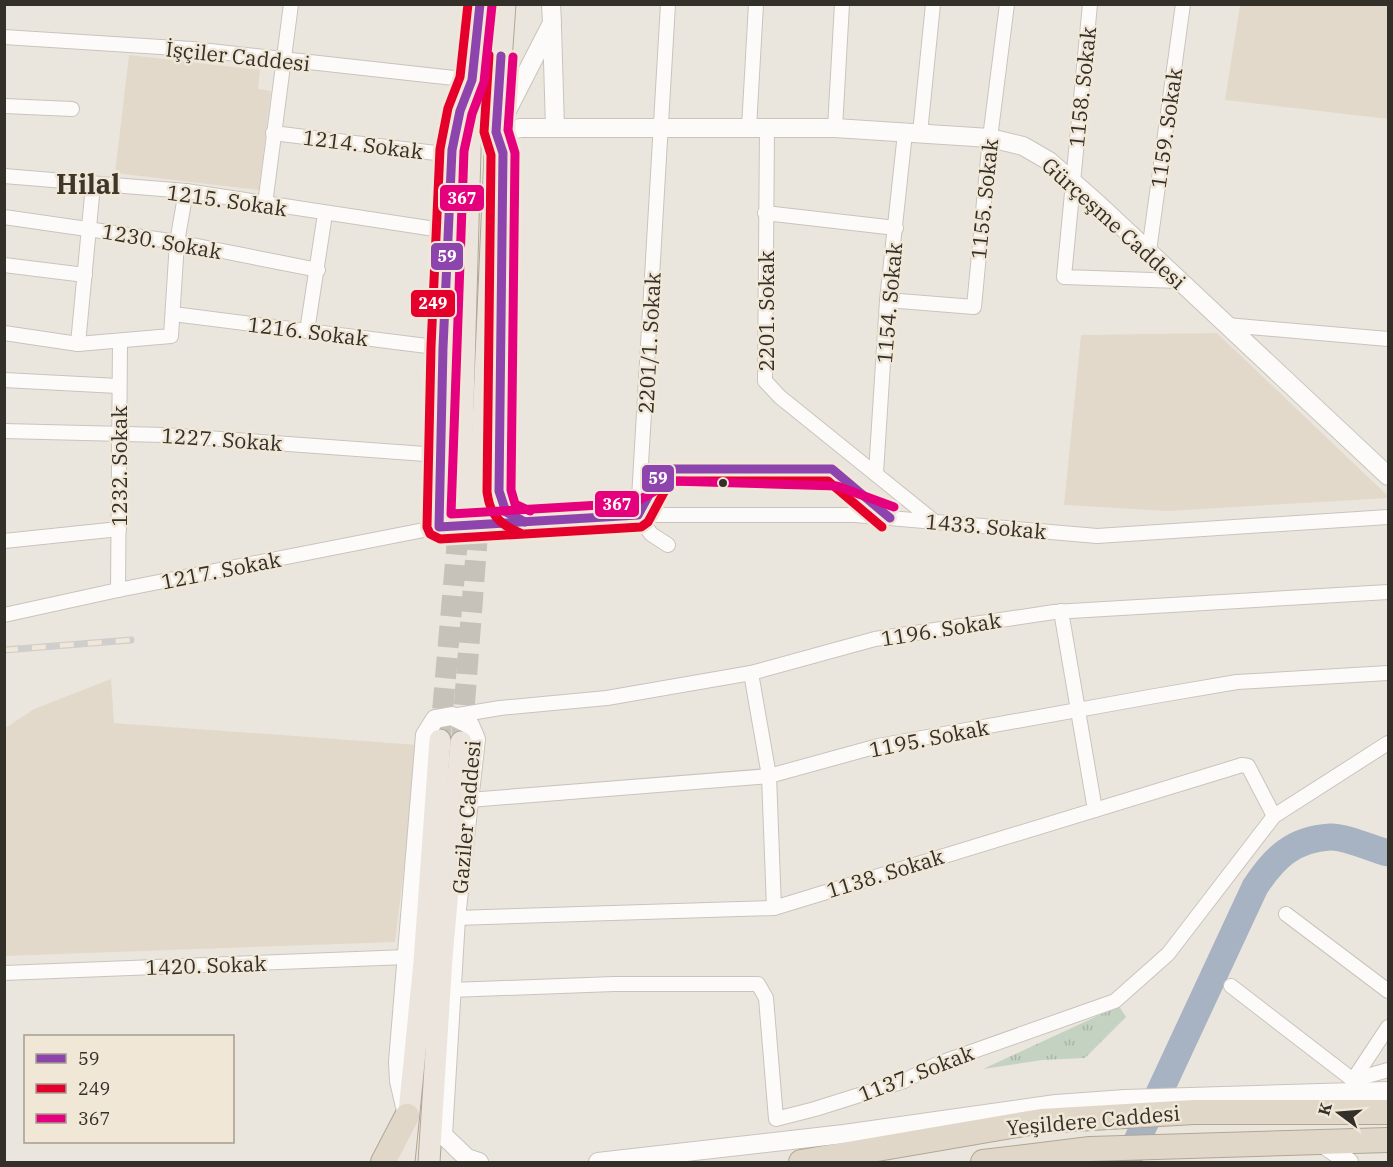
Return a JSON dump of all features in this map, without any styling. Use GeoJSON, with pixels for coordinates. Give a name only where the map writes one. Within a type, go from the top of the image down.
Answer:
{"type":"FeatureCollection","features":[{"type":"Feature","properties":{"kind":"highway","name":"Yeşildere Caddesi"},"geometry":{"type":"LineString","coordinates":[[801,1162],[1125,1108],[1201,1104],[1389,1112]]}},
{"type":"Feature","properties":{"kind":"highway"},"geometry":{"type":"LineString","coordinates":[[375,1162],[393,1156],[407,1116]]}},
{"type":"Feature","properties":{"kind":"highway","name":"Yeşildere Caddesi"},"geometry":{"type":"LineString","coordinates":[[982,1162],[1090,1149],[1389,1140]]}},
{"type":"Feature","properties":{"kind":"main road"},"geometry":{"type":"LineString","coordinates":[[474,517],[472,80],[480,4]]}},
{"type":"Feature","properties":{"kind":"main road"},"geometry":{"type":"LineString","coordinates":[[474,517],[505,4]]}},
{"type":"Feature","properties":{"kind":"main road"},"geometry":{"type":"LineString","coordinates":[[550,4],[555,128]]}},
{"type":"Feature","properties":{"kind":"main road"},"geometry":{"type":"LineString","coordinates":[[474,517],[494,521],[499,491],[503,153],[496,132],[552,23]]}},
{"type":"Feature","properties":{"kind":"main road"},"geometry":{"type":"LineString","coordinates":[[439,527],[439,455],[452,155],[460,111],[472,80]]}},
{"type":"Feature","properties":{"kind":"main road","name":"Gürçeşme Caddesi"},"geometry":{"type":"LineString","coordinates":[[496,132],[521,128],[835,128],[990,138],[1023,146],[1049,161],[1389,476]]}},
{"type":"Feature","properties":{"kind":"main road"},"geometry":{"type":"LineString","coordinates":[[499,491],[501,505],[506,515],[525,522]]}},
{"type":"Feature","properties":{"kind":"main road","name":"Gaziler Caddesi"},"geometry":{"type":"LineString","coordinates":[[452,716],[466,721],[459,739],[424,962],[407,1116],[399,1081],[398,1062],[426,735],[427,728],[435,719],[452,716]]}},
{"type":"Feature","properties":{"kind":"main road","name":"Gaziler Caddesi"},"geometry":{"type":"LineString","coordinates":[[443,1135],[456,918],[469,800],[459,739]]}},
{"type":"Feature","properties":{"kind":"main road","name":"Gaziler Caddesi"},"geometry":{"type":"LineString","coordinates":[[429,1162],[459,739]]}},
{"type":"Feature","properties":{"kind":"main road"},"geometry":{"type":"LineString","coordinates":[[1201,1104],[1389,1091]]}},
{"type":"Feature","properties":{"kind":"main road"},"geometry":{"type":"LineString","coordinates":[[598,1162],[844,1134],[1056,1104],[1125,1108]]}},
{"type":"Feature","properties":{"kind":"main road"},"geometry":{"type":"LineString","coordinates":[[435,1162],[443,1135],[467,1158],[479,1162]]}},
{"type":"Feature","properties":{"kind":"main road"},"geometry":{"type":"LineString","coordinates":[[1320,1142],[1349,1162]]}},
{"type":"Feature","properties":{"kind":"street"},"geometry":{"type":"LineString","coordinates":[[265,204],[291,4]]}},
{"type":"Feature","properties":{"kind":"street","name":"2201/1. Sokak"},"geometry":{"type":"LineString","coordinates":[[639,515],[668,4]]}},
{"type":"Feature","properties":{"kind":"street"},"geometry":{"type":"LineString","coordinates":[[749,129],[756,4]]}},
{"type":"Feature","properties":{"kind":"street"},"geometry":{"type":"LineString","coordinates":[[835,128],[842,4]]}},
{"type":"Feature","properties":{"kind":"street","name":"1154. Sokak"},"geometry":{"type":"LineString","coordinates":[[876,473],[887,300],[896,228],[933,4]]}},
{"type":"Feature","properties":{"kind":"street","name":"1155. Sokak"},"geometry":{"type":"LineString","coordinates":[[887,300],[974,307],[990,138],[1007,4]]}},
{"type":"Feature","properties":{"kind":"street","name":"1158. Sokak"},"geometry":{"type":"LineString","coordinates":[[1090,4],[1064,277],[1180,281]]}},
{"type":"Feature","properties":{"kind":"street","name":"1159. Sokak"},"geometry":{"type":"LineString","coordinates":[[1149,252],[1183,4]]}},
{"type":"Feature","properties":{"kind":"street","name":"İşçiler Caddesi"},"geometry":{"type":"LineString","coordinates":[[4,37],[192,49],[472,80]]}},
{"type":"Feature","properties":{"kind":"street"},"geometry":{"type":"LineString","coordinates":[[4,106],[72,110]]}},
{"type":"Feature","properties":{"kind":"street","name":"2201. Sokak"},"geometry":{"type":"LineString","coordinates":[[767,129],[765,381],[780,397],[935,522]]}},
{"type":"Feature","properties":{"kind":"street","name":"1214. Sokak"},"geometry":{"type":"LineString","coordinates":[[273,133],[452,155]]}},
{"type":"Feature","properties":{"kind":"street","name":"1215. Sokak"},"geometry":{"type":"LineString","coordinates":[[4,176],[186,191],[448,231]]}},
{"type":"Feature","properties":{"kind":"street"},"geometry":{"type":"LineString","coordinates":[[78,344],[91,229],[93,185]]}},
{"type":"Feature","properties":{"kind":"street"},"geometry":{"type":"LineString","coordinates":[[4,333],[78,344],[171,336],[177,242],[186,191]]}},
{"type":"Feature","properties":{"kind":"street"},"geometry":{"type":"LineString","coordinates":[[765,213],[896,228]]}},
{"type":"Feature","properties":{"kind":"street"},"geometry":{"type":"LineString","coordinates":[[307,331],[325,214]]}},
{"type":"Feature","properties":{"kind":"street","name":"1230. Sokak"},"geometry":{"type":"LineString","coordinates":[[4,218],[177,242],[318,270]]}},
{"type":"Feature","properties":{"kind":"street"},"geometry":{"type":"LineString","coordinates":[[4,265],[85,275]]}},
{"type":"Feature","properties":{"kind":"street","name":"1216. Sokak"},"geometry":{"type":"LineString","coordinates":[[173,314],[443,348]]}},
{"type":"Feature","properties":{"kind":"street"},"geometry":{"type":"LineString","coordinates":[[1227,326],[1389,339]]}},
{"type":"Feature","properties":{"kind":"street","name":"1232. Sokak"},"geometry":{"type":"LineString","coordinates":[[118,590],[120,341]]}},
{"type":"Feature","properties":{"kind":"street"},"geometry":{"type":"LineString","coordinates":[[4,380],[118,386]]}},
{"type":"Feature","properties":{"kind":"street","name":"1227. Sokak"},"geometry":{"type":"LineString","coordinates":[[4,431],[120,433],[439,455]]}},
{"type":"Feature","properties":{"kind":"street"},"geometry":{"type":"LineString","coordinates":[[639,515],[651,534],[668,545]]}},
{"type":"Feature","properties":{"kind":"street","name":"1433. Sokak"},"geometry":{"type":"LineString","coordinates":[[439,527],[474,517],[525,522],[639,515],[855,515],[1096,536],[1389,517]]}},
{"type":"Feature","properties":{"kind":"street","name":"1217. Sokak"},"geometry":{"type":"LineString","coordinates":[[4,615],[118,590],[439,527]]}},
{"type":"Feature","properties":{"kind":"street"},"geometry":{"type":"LineString","coordinates":[[4,541],[119,530]]}},
{"type":"Feature","properties":{"kind":"street","name":"1196. Sokak"},"geometry":{"type":"LineString","coordinates":[[452,716],[500,708],[607,698],[751,673],[875,639],[1061,611],[1389,592]]}},
{"type":"Feature","properties":{"kind":"street"},"geometry":{"type":"LineString","coordinates":[[1061,611],[1095,810]]}},
{"type":"Feature","properties":{"kind":"street"},"geometry":{"type":"LineString","coordinates":[[751,673],[769,776],[774,908]]}},
{"type":"Feature","properties":{"kind":"street","name":"1195. Sokak"},"geometry":{"type":"LineString","coordinates":[[469,800],[769,776],[878,746],[1237,682],[1389,673]]}},
{"type":"Feature","properties":{"kind":"street"},"geometry":{"type":"LineString","coordinates":[[459,739],[500,708]]}},
{"type":"Feature","properties":{"kind":"street","name":"1137. Sokak"},"geometry":{"type":"LineString","coordinates":[[451,990],[614,984],[758,984],[766,998],[776,1119],[815,1109],[904,1081],[937,1064],[1115,1001],[1168,954],[1274,816],[1389,743]]}},
{"type":"Feature","properties":{"kind":"street","name":"1138. Sokak"},"geometry":{"type":"LineString","coordinates":[[456,918],[774,908],[1242,765],[1248,766],[1274,816]]}},
{"type":"Feature","properties":{"kind":"street"},"geometry":{"type":"LineString","coordinates":[[1286,914],[1389,991]]}},
{"type":"Feature","properties":{"kind":"street","name":"1420. Sokak"},"geometry":{"type":"LineString","coordinates":[[4,973],[407,957]]}},
{"type":"Feature","properties":{"kind":"street"},"geometry":{"type":"LineString","coordinates":[[1231,986],[1353,1080]]}},
{"type":"Feature","properties":{"kind":"street"},"geometry":{"type":"LineString","coordinates":[[1353,1080],[1389,1027]]}},
{"type":"Feature","properties":{"kind":"street"},"geometry":{"type":"LineString","coordinates":[[1353,1080],[1389,1070]]}},
{"type":"Feature","properties":{"kind":"shaded area"},"geometry":{"type":"Polygon","coordinates":[[[1240,5],[1388,5],[1388,119],[1225,100],[1240,5]]]}},
{"type":"Feature","properties":{"kind":"shaded area"},"geometry":{"type":"Polygon","coordinates":[[[129,55],[260,70],[258,89],[271,91],[259,190],[115,173],[129,55]]]}},
{"type":"Feature","properties":{"kind":"shaded area"},"geometry":{"type":"Polygon","coordinates":[[[1217,333],[1388,498],[1168,511],[1064,505],[1081,335],[1217,333]]]}},
{"type":"Feature","properties":{"kind":"shaded area"},"geometry":{"type":"Polygon","coordinates":[[[111,679],[114,723],[419,745],[395,942],[5,956],[4,729],[34,709],[111,679]]]}},
{"type":"Feature","properties":{"kind":"green space"},"geometry":{"type":"Polygon","coordinates":[[[1119,1006],[1126,1017],[1085,1058],[1042,1060],[983,1069],[1119,1006]]]}},
{"type":"Feature","properties":{"kind":"waterway"},"geometry":{"type":"LineString","coordinates":[[1127,1162],[1255,887],[1270,867],[1295,846],[1330,837],[1388,853]]}},
{"type":"Feature","properties":{"kind":"tunnel"},"geometry":{"type":"LineString","coordinates":[[440,740],[460,511]]}},
{"type":"Feature","properties":{"kind":"tunnel"},"geometry":{"type":"LineString","coordinates":[[462,736],[479,514]]}},
{"type":"Feature","properties":{"kind":"railway"},"geometry":{"type":"LineString","coordinates":[[4,650],[131,640]]}},
{"type":"Feature","properties":{"kind":"transit line","name":"249"},"geometry":{"type":"LineString","coordinates":[[468,4],[460,77],[448,108],[440,149],[431,347],[427,527],[430,534],[440,539],[641,527],[648,522],[670,481],[828,481],[882,527]]}},
{"type":"Feature","properties":{"kind":"transit line","name":"59"},"geometry":{"type":"LineString","coordinates":[[480,4],[472,80],[460,111],[452,150],[443,348],[439,527],[638,515],[663,469],[832,469],[890,518]]}},
{"type":"Feature","properties":{"kind":"transit line","name":"367"},"geometry":{"type":"LineString","coordinates":[[492,5],[484,82],[472,114],[464,151],[451,514],[634,503],[672,481],[837,486],[894,507]]}},
{"type":"Feature","properties":{"kind":"transit line","name":"249"},"geometry":{"type":"LineString","coordinates":[[489,55],[484,132],[491,155],[487,492],[490,507],[497,518],[520,533]]}},
{"type":"Feature","properties":{"kind":"transit line","name":"59"},"geometry":{"type":"LineString","coordinates":[[501,56],[496,132],[503,153],[499,491],[506,512],[525,522]]}},
{"type":"Feature","properties":{"kind":"transit line","name":"367"},"geometry":{"type":"LineString","coordinates":[[513,57],[508,130],[515,153],[511,490],[515,504],[530,511]]}},
{"type":"Feature","properties":{"kind":"district","name":"Hilal"},"geometry":{"type":"Point","coordinates":[88,183]}}]}
